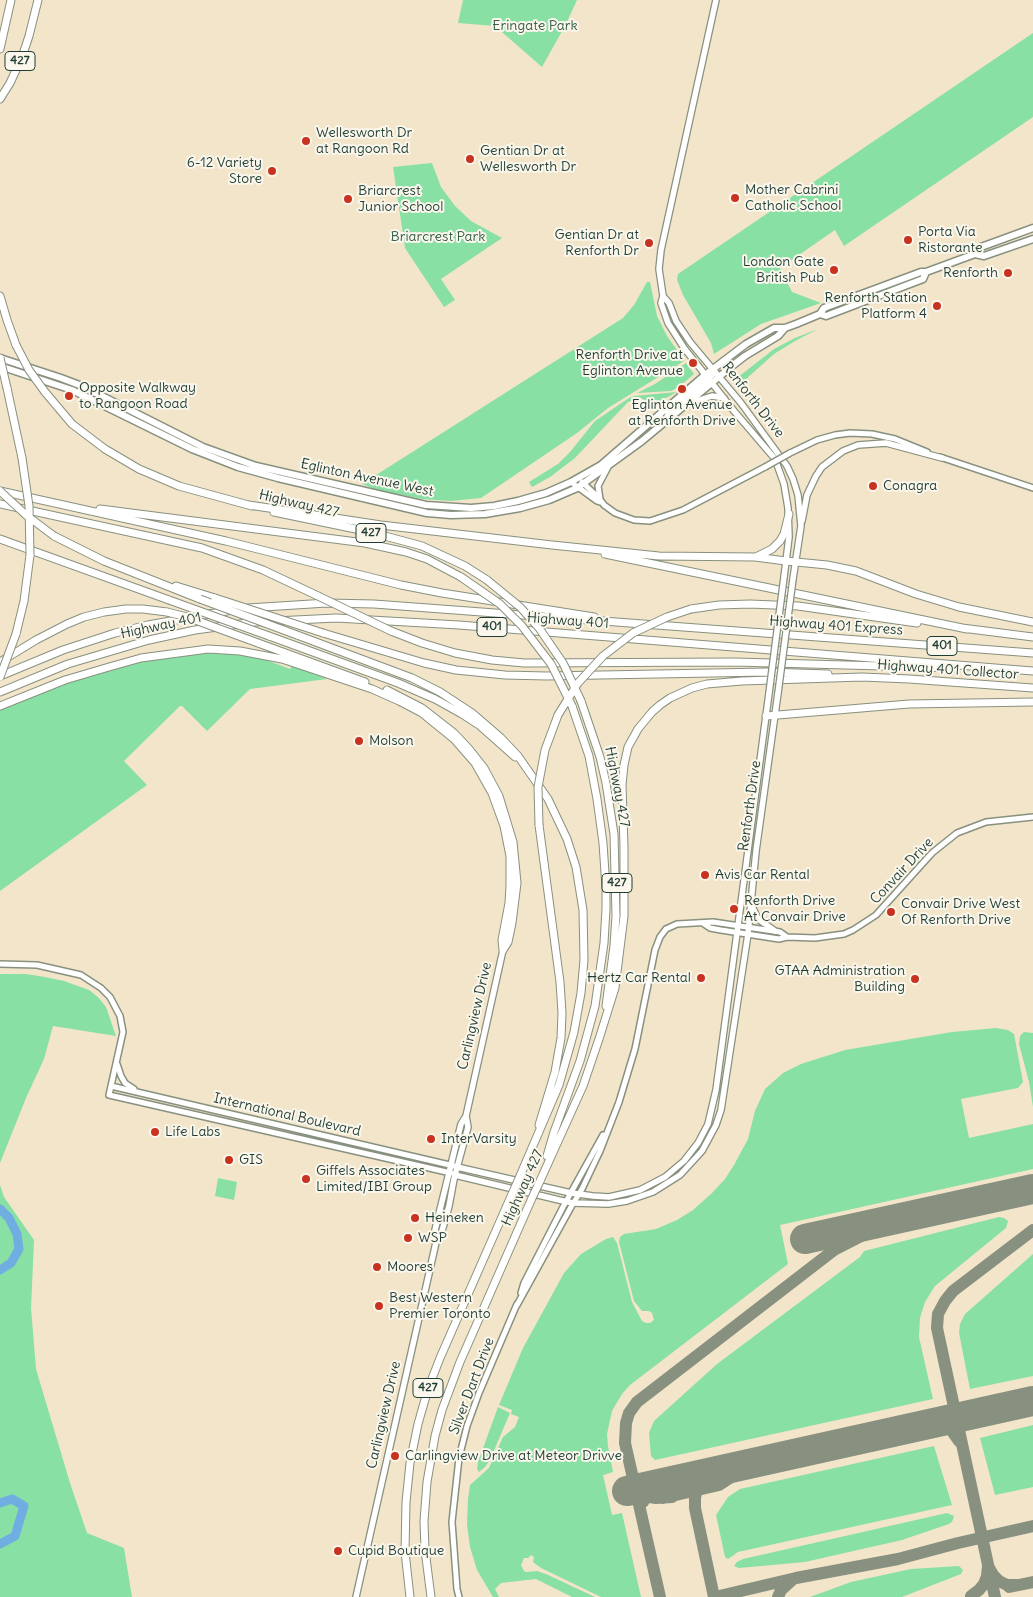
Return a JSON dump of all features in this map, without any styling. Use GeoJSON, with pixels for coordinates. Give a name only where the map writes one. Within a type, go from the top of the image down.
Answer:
{"type":"FeatureCollection","features":[{"type":"Feature","properties":{"kind":"highway","name":"427"},"geometry":{"type":"LineString","coordinates":[[0,49],[11,0]]}},
{"type":"Feature","properties":{"kind":"highway","name":"427"},"geometry":{"type":"LineString","coordinates":[[0,99],[26,48],[38,0]]}},
{"type":"Feature","properties":{"kind":"highway","name":"Highway 427"},"geometry":{"type":"LineString","coordinates":[[0,296],[6,320],[16,345],[45,392],[72,424],[105,449],[138,469],[179,486],[292,517],[370,532],[415,544],[453,560],[487,580],[509,597],[539,628],[563,663],[591,728],[606,783],[616,858],[614,946],[599,1039],[583,1086],[460,1362],[442,1410],[435,1436],[427,1482],[424,1521],[425,1550],[431,1597]]}},
{"type":"Feature","properties":{"kind":"highway"},"geometry":{"type":"LineString","coordinates":[[0,358],[22,458],[29,506],[30,555],[26,594],[16,634],[0,677]]}},
{"type":"Feature","properties":{"kind":"highway","name":"Highway 427"},"geometry":{"type":"LineString","coordinates":[[0,491],[26,515],[54,536],[94,557],[398,672],[440,692],[472,713],[511,747],[548,799],[570,848],[582,902],[584,938],[581,993],[570,1051],[554,1100],[448,1338],[428,1389],[410,1463],[406,1502],[405,1552],[410,1597]]}},
{"type":"Feature","properties":{"kind":"highway"},"geometry":{"type":"LineString","coordinates":[[0,491],[226,541],[401,585],[636,624]]}},
{"type":"Feature","properties":{"kind":"highway"},"geometry":{"type":"LineString","coordinates":[[48,501],[378,546],[427,560],[461,577],[500,604],[532,638],[558,678],[572,706],[589,756],[603,843],[606,888],[604,943],[595,1006],[580,1061],[554,1132],[541,1178]]}},
{"type":"Feature","properties":{"kind":"highway"},"geometry":{"type":"LineString","coordinates":[[0,504],[202,548],[263,570],[391,631],[422,643],[455,653],[492,660],[524,663],[735,662],[994,668]]}},
{"type":"Feature","properties":{"kind":"highway"},"geometry":{"type":"LineString","coordinates":[[249,505],[381,525],[552,545],[659,556],[756,557],[842,568],[945,603],[1033,622]]}},
{"type":"Feature","properties":{"kind":"highway"},"geometry":{"type":"LineString","coordinates":[[756,557],[772,549],[780,541],[784,534],[788,514]]}},
{"type":"Feature","properties":{"kind":"highway"},"geometry":{"type":"LineString","coordinates":[[0,539],[398,683],[435,699],[479,726],[524,766]]}},
{"type":"Feature","properties":{"kind":"highway"},"geometry":{"type":"LineString","coordinates":[[552,545],[635,560],[967,629]]}},
{"type":"Feature","properties":{"kind":"highway"},"geometry":{"type":"LineString","coordinates":[[140,575],[324,633],[424,663],[456,670],[489,674],[546,676],[767,672],[862,677]]}},
{"type":"Feature","properties":{"kind":"highway","name":"Highway 401"},"geometry":{"type":"LineString","coordinates":[[0,677],[55,653],[115,633],[200,615],[257,607],[327,603],[374,604],[636,624]]}},
{"type":"Feature","properties":{"kind":"highway"},"geometry":{"type":"LineString","coordinates":[[527,1160],[555,1072],[562,1019],[560,982],[539,824],[538,787],[545,750],[558,715],[578,683],[603,656],[633,633],[656,621],[691,609],[726,604],[798,606],[967,629]]}},
{"type":"Feature","properties":{"kind":"highway"},"geometry":{"type":"LineString","coordinates":[[0,662],[59,628],[84,617],[126,609],[143,609],[186,617],[380,688],[410,701],[445,725],[469,748],[484,768],[499,796],[513,842],[517,892],[508,942],[503,950]]}},
{"type":"Feature","properties":{"kind":"highway","name":"Highway 401"},"geometry":{"type":"LineString","coordinates":[[0,692],[68,664],[149,640],[212,627],[311,618],[413,621],[994,668]]}},
{"type":"Feature","properties":{"kind":"highway","name":"Highway 401 Express"},"geometry":{"type":"LineString","coordinates":[[636,624],[1033,654]]}},
{"type":"Feature","properties":{"kind":"highway","name":"401"},"geometry":{"type":"LineString","coordinates":[[967,629],[1033,637]]}},
{"type":"Feature","properties":{"kind":"highway"},"geometry":{"type":"LineString","coordinates":[[0,706],[65,680],[141,658],[208,649],[240,651],[282,659],[399,700],[422,713],[454,739],[474,763],[492,793],[504,826],[510,863],[510,895],[502,940],[503,950]]}},
{"type":"Feature","properties":{"kind":"highway","name":"401"},"geometry":{"type":"LineString","coordinates":[[994,668],[1033,671]]}},
{"type":"Feature","properties":{"kind":"highway"},"geometry":{"type":"LineString","coordinates":[[599,1039],[615,988],[623,925],[625,897],[623,770],[628,747],[642,723],[652,712],[670,698],[692,688],[708,684],[862,677]]}},
{"type":"Feature","properties":{"kind":"highway","name":"Highway 401 Collector"},"geometry":{"type":"LineString","coordinates":[[862,677],[1033,688]]}},
{"type":"Feature","properties":{"kind":"highway"},"geometry":{"type":"LineString","coordinates":[[766,716],[909,704],[1033,702]]}},
{"type":"Feature","properties":{"kind":"main road","name":"Renforth Drive"},"geometry":{"type":"LineString","coordinates":[[454,1166],[571,1193],[609,1196],[640,1190],[674,1170],[698,1143],[708,1124],[716,1090],[789,537],[784,484],[775,459],[708,379],[668,323],[661,303],[663,296],[659,269],[661,250],[716,0]]}},
{"type":"Feature","properties":{"kind":"main road","name":"Eglinton Avenue West"},"geometry":{"type":"LineString","coordinates":[[0,366],[72,390],[192,449],[238,467],[411,509],[443,514],[485,514],[520,508],[549,500],[608,466],[665,423],[667,414],[746,344],[774,328],[785,328],[820,314],[826,316],[923,279],[926,272],[975,254],[981,247],[1033,228]]}},
{"type":"Feature","properties":{"kind":"main road","name":"Eglinton Avenue West"},"geometry":{"type":"LineString","coordinates":[[975,254],[984,256],[1033,239]]}},
{"type":"Feature","properties":{"kind":"main road","name":"Renforth Drive"},"geometry":{"type":"LineString","coordinates":[[452,1174],[570,1202],[608,1204],[626,1201],[653,1192],[680,1175],[697,1157],[709,1140],[721,1110],[748,934],[750,902],[801,526],[798,496],[787,466],[741,403],[682,332],[669,303],[663,296]]}},
{"type":"Feature","properties":{"kind":"main road","name":"Eglinton Avenue West"},"geometry":{"type":"LineString","coordinates":[[0,358],[82,386],[184,438],[235,460],[407,502],[447,508],[471,508],[518,501],[577,483],[646,426],[690,403],[708,379],[716,372],[778,336],[785,328]]}},
{"type":"Feature","properties":{"kind":"main road"},"geometry":{"type":"LineString","coordinates":[[690,403],[712,396],[724,398]]}},
{"type":"Feature","properties":{"kind":"main road"},"geometry":{"type":"LineString","coordinates":[[801,526],[807,495],[816,476],[822,467],[843,452],[858,445],[886,443],[942,458]]}},
{"type":"Feature","properties":{"kind":"main road"},"geometry":{"type":"LineString","coordinates":[[750,902],[758,918],[775,932]]}},
{"type":"Feature","properties":{"kind":"main road","name":"Carlingview Drive"},"geometry":{"type":"LineString","coordinates":[[356,1597],[437,1238],[442,1231],[449,1206],[452,1174],[468,1127],[466,1116],[503,950]]}},
{"type":"Feature","properties":{"kind":"street"},"geometry":{"type":"LineString","coordinates":[[577,483],[598,497],[600,502],[615,513],[634,520],[650,521],[683,510],[817,440],[850,433],[872,434],[895,439],[942,458],[1033,488]]}},
{"type":"Feature","properties":{"kind":"street"},"geometry":{"type":"LineString","coordinates":[[600,502],[598,486],[608,466]]}},
{"type":"Feature","properties":{"kind":"street","name":"Convair Drive"},"geometry":{"type":"LineString","coordinates":[[704,923],[710,928],[780,939],[787,937],[815,938],[833,936],[853,930],[882,910],[932,853],[957,833],[986,822],[1033,817]]}},
{"type":"Feature","properties":{"kind":"street","name":"Convair Drive"},"geometry":{"type":"LineString","coordinates":[[666,929],[687,922],[713,922],[780,932],[787,937]]}},
{"type":"Feature","properties":{"kind":"street","name":"Silver Dart Drive"},"geometry":{"type":"LineString","coordinates":[[570,1202],[579,1194],[600,1151],[611,1122],[635,1049],[656,950],[660,937],[666,929]]}},
{"type":"Feature","properties":{"kind":"street"},"geometry":{"type":"LineString","coordinates":[[0,964],[37,965],[71,972],[81,975],[101,988],[110,997],[122,1024],[123,1032],[111,1086]]}},
{"type":"Feature","properties":{"kind":"street"},"geometry":{"type":"LineString","coordinates":[[118,1058],[117,1066],[121,1076],[125,1082],[139,1092]]}},
{"type":"Feature","properties":{"kind":"street","name":"International Boulevard"},"geometry":{"type":"LineString","coordinates":[[452,1174],[109,1095],[111,1086],[454,1166]]}},
{"type":"Feature","properties":{"kind":"street","name":"Silver Dart Drive"},"geometry":{"type":"LineString","coordinates":[[460,1597],[457,1588],[452,1522],[459,1458],[467,1426],[478,1394],[517,1305],[570,1202],[571,1193],[611,1122]]}},
{"type":"Feature","properties":{"kind":"green space","name":"Eringate Park"},"geometry":{"type":"Polygon","coordinates":[[[463,0],[577,0],[542,67],[495,26],[458,23],[463,0]]]}},
{"type":"Feature","properties":{"kind":"green space"},"geometry":{"type":"Polygon","coordinates":[[[1033,33],[1033,117],[844,246],[835,230],[780,268],[792,292],[821,303],[761,324],[714,354],[711,343],[683,295],[677,280],[678,274],[1033,33]]]}},
{"type":"Feature","properties":{"kind":"green space","name":"Briarcrest Park"},"geometry":{"type":"Polygon","coordinates":[[[432,163],[441,187],[455,206],[471,221],[502,238],[441,279],[455,300],[444,307],[405,248],[393,167],[432,163]]]}},
{"type":"Feature","properties":{"kind":"green space"},"geometry":{"type":"Polygon","coordinates":[[[647,282],[650,282],[657,316],[667,336],[684,360],[681,363],[608,408],[577,433],[481,498],[451,501],[422,499],[377,490],[362,484],[623,318],[634,305],[647,282]]]}},
{"type":"Feature","properties":{"kind":"green space"},"geometry":{"type":"Polygon","coordinates":[[[818,329],[774,354],[737,387],[733,383],[732,379],[742,374],[774,349],[818,329]]]}},
{"type":"Feature","properties":{"kind":"green space"},"geometry":{"type":"Polygon","coordinates":[[[686,363],[694,374],[679,387],[671,391],[637,393],[655,384],[686,363]]]}},
{"type":"Feature","properties":{"kind":"green space"},"geometry":{"type":"Polygon","coordinates":[[[677,392],[653,405],[640,398],[628,402],[575,458],[550,477],[532,487],[529,482],[558,464],[595,421],[629,398],[677,392]]]}},
{"type":"Feature","properties":{"kind":"green space"},"geometry":{"type":"Polygon","coordinates":[[[201,653],[232,654],[261,658],[290,669],[292,666],[327,679],[250,689],[207,731],[180,706],[124,761],[147,785],[0,891],[0,709],[73,681],[149,659],[201,653]]]}},
{"type":"Feature","properties":{"kind":"green space"},"geometry":{"type":"Polygon","coordinates":[[[0,974],[26,974],[45,977],[64,981],[89,990],[106,1007],[116,1036],[53,1026],[44,1059],[0,1163],[0,974]]]}},
{"type":"Feature","properties":{"kind":"green space"},"geometry":{"type":"Polygon","coordinates":[[[996,1028],[1008,1030],[1014,1034],[1023,1082],[1018,1088],[961,1099],[969,1138],[1033,1124],[1033,1169],[780,1225],[788,1264],[630,1385],[612,1411],[607,1434],[613,1472],[603,1475],[612,1515],[622,1513],[641,1597],[601,1597],[541,1568],[533,1562],[534,1557],[531,1555],[528,1558],[524,1558],[521,1565],[524,1571],[537,1571],[546,1574],[595,1597],[572,1597],[536,1579],[501,1583],[495,1589],[499,1597],[493,1597],[477,1570],[470,1547],[467,1525],[470,1485],[489,1468],[503,1437],[515,1427],[519,1417],[511,1414],[512,1410],[499,1405],[523,1348],[564,1273],[581,1254],[606,1239],[613,1237],[617,1243],[632,1302],[642,1321],[650,1323],[654,1320],[652,1313],[642,1311],[634,1301],[619,1242],[620,1237],[624,1234],[656,1229],[677,1220],[693,1210],[712,1193],[725,1179],[748,1139],[755,1111],[765,1089],[783,1073],[801,1064],[845,1050],[952,1032],[996,1028]]]}},
{"type":"Feature","properties":{"kind":"green space"},"geometry":{"type":"Polygon","coordinates":[[[1024,1032],[1033,1033],[1033,1107],[1029,1082],[1019,1044],[1020,1036],[1024,1032]]]}},
{"type":"Feature","properties":{"kind":"green space"},"geometry":{"type":"Polygon","coordinates":[[[218,1178],[237,1182],[234,1200],[215,1196],[218,1178]]]}},
{"type":"Feature","properties":{"kind":"green space"},"geometry":{"type":"Polygon","coordinates":[[[0,1185],[4,1197],[34,1240],[31,1308],[36,1369],[70,1483],[87,1533],[124,1548],[132,1597],[0,1597],[0,1185]]]}},
{"type":"Feature","properties":{"kind":"green space"},"geometry":{"type":"Polygon","coordinates":[[[999,1217],[1008,1221],[1006,1228],[935,1286],[925,1302],[920,1318],[919,1337],[933,1399],[655,1460],[651,1456],[649,1433],[654,1421],[717,1364],[860,1257],[864,1251],[999,1217]]]}},
{"type":"Feature","properties":{"kind":"green space"},"geometry":{"type":"Polygon","coordinates":[[[1033,1254],[1033,1376],[970,1389],[959,1333],[960,1324],[965,1314],[1033,1254]]]}},
{"type":"Feature","properties":{"kind":"green space"},"geometry":{"type":"Polygon","coordinates":[[[498,1407],[510,1413],[490,1460],[479,1472],[477,1469],[478,1462],[498,1407]]]}},
{"type":"Feature","properties":{"kind":"green space"},"geometry":{"type":"Polygon","coordinates":[[[1033,1425],[1033,1487],[995,1495],[980,1438],[1033,1425]]]}},
{"type":"Feature","properties":{"kind":"green space"},"geometry":{"type":"Polygon","coordinates":[[[934,1446],[952,1505],[738,1552],[728,1559],[725,1557],[716,1515],[728,1497],[740,1489],[934,1446]]]}},
{"type":"Feature","properties":{"kind":"green space"},"geometry":{"type":"Polygon","coordinates":[[[947,1513],[954,1516],[949,1524],[902,1540],[805,1562],[739,1568],[734,1566],[743,1559],[947,1513]]]}},
{"type":"Feature","properties":{"kind":"green space"},"geometry":{"type":"Polygon","coordinates":[[[959,1566],[963,1570],[961,1574],[902,1597],[810,1597],[851,1582],[911,1569],[959,1566]]]}},
{"type":"Feature","properties":{"kind":"waterway"},"geometry":{"type":"LineString","coordinates":[[0,1209],[9,1218],[17,1234],[19,1249],[11,1263],[0,1270]]}},
{"type":"Feature","properties":{"kind":"waterway"},"geometry":{"type":"LineString","coordinates":[[0,1503],[12,1499],[24,1506],[15,1536],[0,1544]]}},
{"type":"Feature","properties":{"kind":"taxiway"},"geometry":{"type":"LineString","coordinates":[[660,1597],[625,1443],[626,1423],[629,1413],[637,1402],[834,1250],[875,1229],[943,1208]]}},
{"type":"Feature","properties":{"kind":"taxiway"},"geometry":{"type":"LineString","coordinates":[[995,1597],[937,1328],[938,1314],[953,1291],[1033,1230]]}},
{"type":"Feature","properties":{"kind":"taxiway"},"geometry":{"type":"LineString","coordinates":[[931,1423],[944,1426],[952,1431],[959,1441]]}},
{"type":"Feature","properties":{"kind":"taxiway"},"geometry":{"type":"LineString","coordinates":[[663,1498],[719,1485],[753,1463]]}},
{"type":"Feature","properties":{"kind":"taxiway"},"geometry":{"type":"LineString","coordinates":[[714,1597],[695,1508],[695,1497],[698,1487],[704,1480],[721,1470]]}},
{"type":"Feature","properties":{"kind":"taxiway"},"geometry":{"type":"LineString","coordinates":[[634,1481],[641,1491],[650,1497],[672,1497]]}},
{"type":"Feature","properties":{"kind":"taxiway"},"geometry":{"type":"LineString","coordinates":[[643,1502],[648,1492],[658,1484]]}},
{"type":"Feature","properties":{"kind":"taxiway"},"geometry":{"type":"LineString","coordinates":[[715,1597],[796,1578],[898,1559],[1033,1526]]}},
{"type":"Feature","properties":{"kind":"taxiway"},"geometry":{"type":"LineString","coordinates":[[971,1596],[984,1584],[988,1566],[999,1581],[1007,1585],[1017,1585]]}},
{"type":"Feature","properties":{"kind":"taxiway"},"geometry":{"type":"LineString","coordinates":[[778,1597],[781,1590],[792,1580]]}},
{"type":"Feature","properties":{"kind":"taxiway"},"geometry":{"type":"LineString","coordinates":[[1009,1587],[1033,1582]]}},
{"type":"Feature","properties":{"kind":"runway"},"geometry":{"type":"LineString","coordinates":[[805,1239],[1033,1189]]}},
{"type":"Feature","properties":{"kind":"runway"},"geometry":{"type":"LineString","coordinates":[[627,1491],[1033,1401]]}},
{"type":"Feature","properties":{"kind":"place","name":"Wellesworth Dr at Rangoon Rd"},"geometry":{"type":"Point","coordinates":[306,141]}},
{"type":"Feature","properties":{"kind":"place","name":"Gentian Dr at Wellesworth Dr"},"geometry":{"type":"Point","coordinates":[470,159]}},
{"type":"Feature","properties":{"kind":"place","name":"6-12 Variety Store"},"geometry":{"type":"Point","coordinates":[272,171]}},
{"type":"Feature","properties":{"kind":"place","name":"Mother Cabrini Catholic School"},"geometry":{"type":"Point","coordinates":[735,198]}},
{"type":"Feature","properties":{"kind":"place","name":"Briarcrest Junior School"},"geometry":{"type":"Point","coordinates":[348,199]}},
{"type":"Feature","properties":{"kind":"place","name":"Porta Via Ristorante"},"geometry":{"type":"Point","coordinates":[908,240]}},
{"type":"Feature","properties":{"kind":"place","name":"Gentian Dr at Renforth Dr"},"geometry":{"type":"Point","coordinates":[649,243]}},
{"type":"Feature","properties":{"kind":"place","name":"London Gate British Pub"},"geometry":{"type":"Point","coordinates":[834,270]}},
{"type":"Feature","properties":{"kind":"place","name":"Renforth"},"geometry":{"type":"Point","coordinates":[1008,273]}},
{"type":"Feature","properties":{"kind":"place","name":"Renforth Station Platform 4"},"geometry":{"type":"Point","coordinates":[937,306]}},
{"type":"Feature","properties":{"kind":"place","name":"Renforth Drive at Eglinton Avenue"},"geometry":{"type":"Point","coordinates":[693,363]}},
{"type":"Feature","properties":{"kind":"place","name":"Eglinton Avenue at Renforth Drive"},"geometry":{"type":"Point","coordinates":[682,389]}},
{"type":"Feature","properties":{"kind":"place","name":"Opposite Walkway to Rangoon Road"},"geometry":{"type":"Point","coordinates":[69,396]}},
{"type":"Feature","properties":{"kind":"place","name":"Conagra"},"geometry":{"type":"Point","coordinates":[873,486]}},
{"type":"Feature","properties":{"kind":"place","name":"Molson"},"geometry":{"type":"Point","coordinates":[359,741]}},
{"type":"Feature","properties":{"kind":"place","name":"Avis Car Rental"},"geometry":{"type":"Point","coordinates":[705,875]}},
{"type":"Feature","properties":{"kind":"place","name":"Renforth Drive At Convair Drive"},"geometry":{"type":"Point","coordinates":[734,909]}},
{"type":"Feature","properties":{"kind":"place","name":"Convair Drive West Of Renforth Drive"},"geometry":{"type":"Point","coordinates":[891,912]}},
{"type":"Feature","properties":{"kind":"place","name":"Hertz Car Rental"},"geometry":{"type":"Point","coordinates":[701,978]}},
{"type":"Feature","properties":{"kind":"place","name":"GTAA Administration Building"},"geometry":{"type":"Point","coordinates":[915,979]}},
{"type":"Feature","properties":{"kind":"place","name":"Life Labs"},"geometry":{"type":"Point","coordinates":[155,1132]}},
{"type":"Feature","properties":{"kind":"place","name":"InterVarsity"},"geometry":{"type":"Point","coordinates":[431,1139]}},
{"type":"Feature","properties":{"kind":"place","name":"GIS"},"geometry":{"type":"Point","coordinates":[229,1160]}},
{"type":"Feature","properties":{"kind":"place","name":"Giffels Associates Limited/IBI Group"},"geometry":{"type":"Point","coordinates":[306,1179]}},
{"type":"Feature","properties":{"kind":"place","name":"Heineken"},"geometry":{"type":"Point","coordinates":[415,1218]}},
{"type":"Feature","properties":{"kind":"place","name":"WSP"},"geometry":{"type":"Point","coordinates":[408,1238]}},
{"type":"Feature","properties":{"kind":"place","name":"Moores"},"geometry":{"type":"Point","coordinates":[377,1267]}},
{"type":"Feature","properties":{"kind":"place","name":"Best Western Premier Toronto"},"geometry":{"type":"Point","coordinates":[379,1306]}},
{"type":"Feature","properties":{"kind":"place","name":"Carlingview Drive at Meteor Drivve"},"geometry":{"type":"Point","coordinates":[395,1456]}},
{"type":"Feature","properties":{"kind":"place","name":"Cupid Boutique"},"geometry":{"type":"Point","coordinates":[338,1551]}}]}
